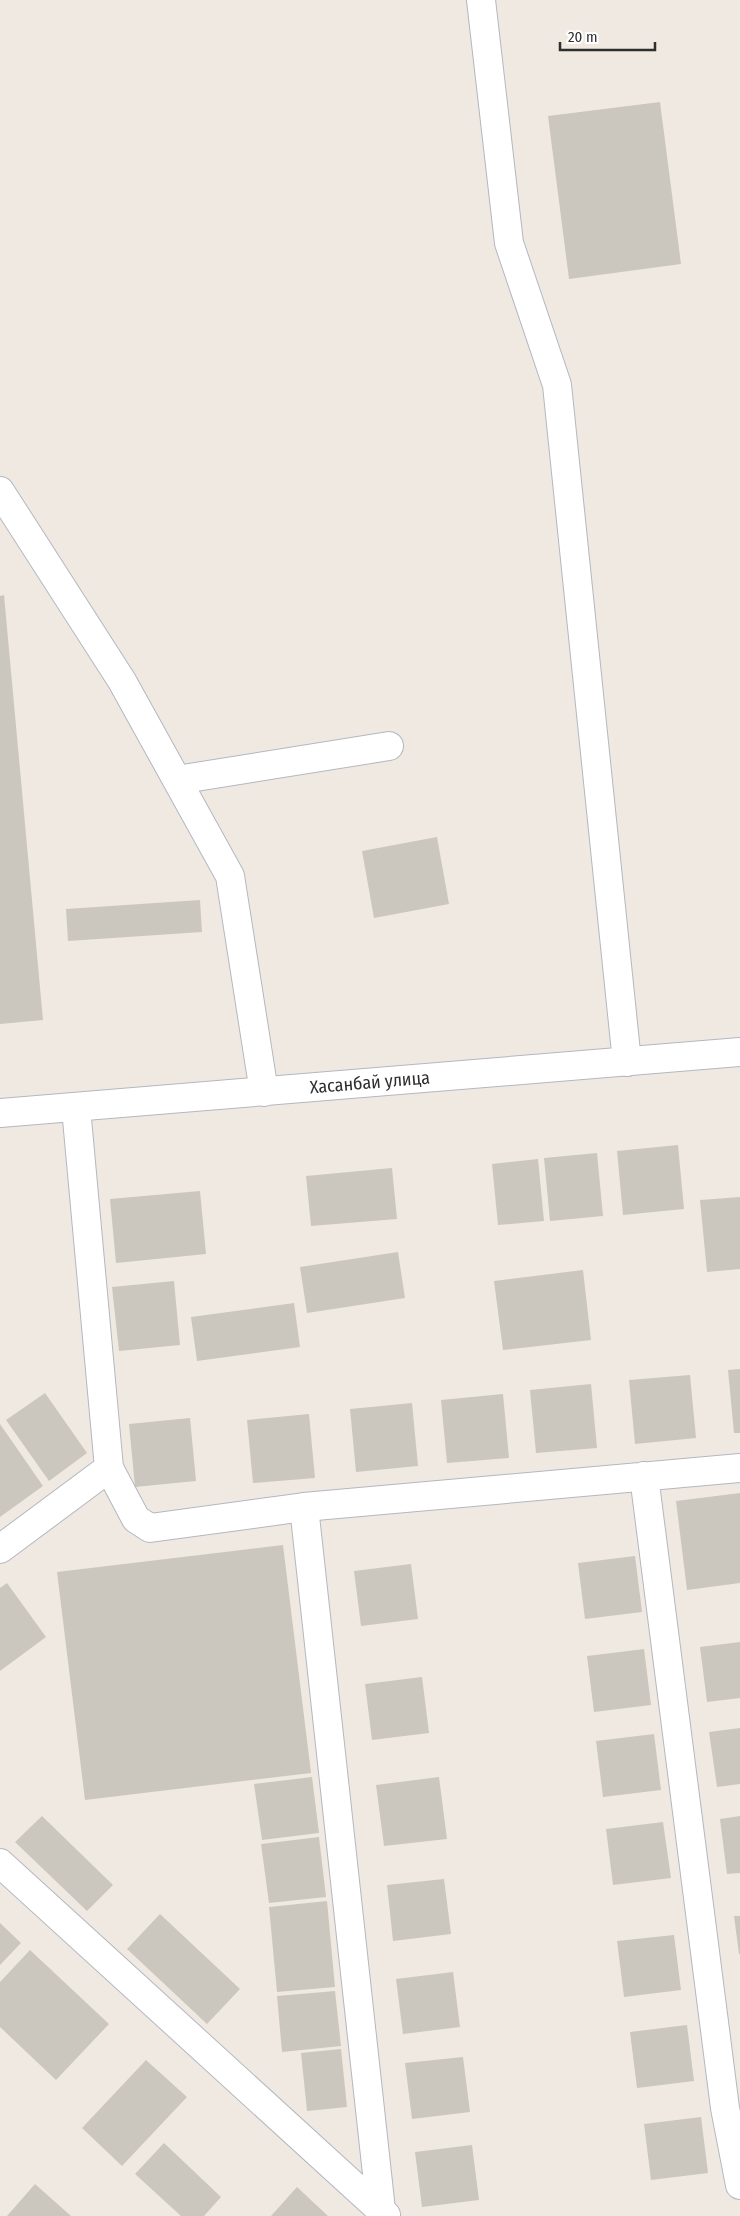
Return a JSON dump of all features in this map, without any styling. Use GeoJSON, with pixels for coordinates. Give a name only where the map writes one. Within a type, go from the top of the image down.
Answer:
{"type":"FeatureCollection","features":[{"type":"Feature","properties":{"kind":"street"},"geometry":{"type":"LineString","coordinates":[[481,0],[509,244],[558,385],[627,1062]]}},
{"type":"Feature","properties":{"kind":"street"},"geometry":{"type":"LineString","coordinates":[[0,491],[122,681],[230,876],[264,1092]]}},
{"type":"Feature","properties":{"kind":"street"},"geometry":{"type":"LineString","coordinates":[[177,780],[389,746]]}},
{"type":"Feature","properties":{"kind":"street","name":"Хасанбай улица"},"geometry":{"type":"LineString","coordinates":[[0,1113],[740,1052]]}},
{"type":"Feature","properties":{"kind":"street"},"geometry":{"type":"LineString","coordinates":[[76,1108],[109,1468],[136,1520],[150,1528],[304,1507],[740,1468]]}},
{"type":"Feature","properties":{"kind":"street"},"geometry":{"type":"LineString","coordinates":[[0,1549],[109,1468]]}},
{"type":"Feature","properties":{"kind":"street"},"geometry":{"type":"LineString","coordinates":[[644,1476],[725,2108],[740,2185]]}},
{"type":"Feature","properties":{"kind":"street"},"geometry":{"type":"LineString","coordinates":[[304,1507],[384,2213]]}},
{"type":"Feature","properties":{"kind":"street"},"geometry":{"type":"LineString","coordinates":[[0,1863],[384,2213]]}},
{"type":"Feature","properties":{"kind":"building"},"geometry":{"type":"Polygon","coordinates":[[[660,102],[681,264],[569,279],[548,116],[660,102]]]}},
{"type":"Feature","properties":{"kind":"building"},"geometry":{"type":"Polygon","coordinates":[[[4,595],[43,1020],[0,1024],[0,596],[4,595]]]}},
{"type":"Feature","properties":{"kind":"building"},"geometry":{"type":"Polygon","coordinates":[[[437,837],[449,904],[374,918],[362,851],[437,837]]]}},
{"type":"Feature","properties":{"kind":"building"},"geometry":{"type":"Polygon","coordinates":[[[200,900],[202,932],[68,941],[66,909],[200,900]]]}},
{"type":"Feature","properties":{"kind":"building"},"geometry":{"type":"Polygon","coordinates":[[[678,1145],[684,1209],[623,1215],[617,1151],[678,1145]]]}},
{"type":"Feature","properties":{"kind":"building"},"geometry":{"type":"Polygon","coordinates":[[[597,1153],[603,1216],[550,1221],[544,1158],[597,1153]]]}},
{"type":"Feature","properties":{"kind":"building"},"geometry":{"type":"Polygon","coordinates":[[[538,1159],[544,1221],[498,1225],[492,1164],[538,1159]]]}},
{"type":"Feature","properties":{"kind":"building"},"geometry":{"type":"Polygon","coordinates":[[[392,1168],[397,1219],[311,1226],[306,1176],[392,1168]]]}},
{"type":"Feature","properties":{"kind":"building"},"geometry":{"type":"Polygon","coordinates":[[[200,1191],[206,1254],[116,1263],[110,1199],[200,1191]]]}},
{"type":"Feature","properties":{"kind":"building"},"geometry":{"type":"Polygon","coordinates":[[[740,1197],[740,1269],[707,1272],[700,1200],[740,1197]]]}},
{"type":"Feature","properties":{"kind":"building"},"geometry":{"type":"Polygon","coordinates":[[[398,1252],[405,1298],[307,1313],[300,1267],[398,1252]]]}},
{"type":"Feature","properties":{"kind":"building"},"geometry":{"type":"Polygon","coordinates":[[[583,1270],[591,1340],[503,1350],[494,1281],[583,1270]]]}},
{"type":"Feature","properties":{"kind":"building"},"geometry":{"type":"Polygon","coordinates":[[[174,1281],[180,1345],[119,1351],[112,1287],[174,1281]]]}},
{"type":"Feature","properties":{"kind":"building"},"geometry":{"type":"Polygon","coordinates":[[[294,1303],[300,1347],[197,1361],[191,1317],[294,1303]]]}},
{"type":"Feature","properties":{"kind":"building"},"geometry":{"type":"Polygon","coordinates":[[[740,1369],[740,1433],[734,1433],[728,1370],[740,1369]]]}},
{"type":"Feature","properties":{"kind":"building"},"geometry":{"type":"Polygon","coordinates":[[[690,1375],[696,1438],[635,1444],[629,1380],[690,1375]]]}},
{"type":"Feature","properties":{"kind":"building"},"geometry":{"type":"Polygon","coordinates":[[[591,1384],[597,1448],[536,1453],[530,1390],[591,1384]]]}},
{"type":"Feature","properties":{"kind":"building"},"geometry":{"type":"Polygon","coordinates":[[[45,1393],[87,1453],[49,1481],[6,1420],[45,1393]]]}},
{"type":"Feature","properties":{"kind":"building"},"geometry":{"type":"Polygon","coordinates":[[[503,1394],[509,1458],[447,1463],[441,1400],[503,1394]]]}},
{"type":"Feature","properties":{"kind":"building"},"geometry":{"type":"Polygon","coordinates":[[[412,1403],[418,1466],[356,1472],[350,1409],[412,1403]]]}},
{"type":"Feature","properties":{"kind":"building"},"geometry":{"type":"Polygon","coordinates":[[[309,1414],[315,1478],[253,1483],[247,1420],[309,1414]]]}},
{"type":"Feature","properties":{"kind":"building"},"geometry":{"type":"Polygon","coordinates":[[[190,1418],[196,1481],[135,1487],[129,1424],[190,1418]]]}},
{"type":"Feature","properties":{"kind":"building"},"geometry":{"type":"Polygon","coordinates":[[[0,1424],[43,1486],[0,1517],[0,1424]]]}},
{"type":"Feature","properties":{"kind":"building"},"geometry":{"type":"Polygon","coordinates":[[[740,1493],[740,1583],[687,1590],[676,1501],[740,1493]]]}},
{"type":"Feature","properties":{"kind":"building"},"geometry":{"type":"Polygon","coordinates":[[[283,1545],[311,1773],[85,1800],[57,1572],[283,1545]]]}},
{"type":"Feature","properties":{"kind":"building"},"geometry":{"type":"Polygon","coordinates":[[[635,1556],[642,1612],[585,1619],[578,1563],[635,1556]]]}},
{"type":"Feature","properties":{"kind":"building"},"geometry":{"type":"Polygon","coordinates":[[[411,1564],[418,1619],[361,1626],[354,1571],[411,1564]]]}},
{"type":"Feature","properties":{"kind":"building"},"geometry":{"type":"Polygon","coordinates":[[[7,1583],[46,1637],[0,1671],[0,1588],[7,1583]]]}},
{"type":"Feature","properties":{"kind":"building"},"geometry":{"type":"Polygon","coordinates":[[[740,1642],[740,1698],[707,1702],[700,1647],[740,1642]]]}},
{"type":"Feature","properties":{"kind":"building"},"geometry":{"type":"Polygon","coordinates":[[[644,1649],[651,1705],[594,1712],[587,1656],[644,1649]]]}},
{"type":"Feature","properties":{"kind":"building"},"geometry":{"type":"Polygon","coordinates":[[[422,1677],[429,1733],[372,1740],[365,1684],[422,1677]]]}},
{"type":"Feature","properties":{"kind":"building"},"geometry":{"type":"Polygon","coordinates":[[[740,1728],[740,1784],[717,1787],[709,1732],[740,1728]]]}},
{"type":"Feature","properties":{"kind":"building"},"geometry":{"type":"Polygon","coordinates":[[[654,1734],[661,1790],[603,1797],[596,1741],[654,1734]]]}},
{"type":"Feature","properties":{"kind":"building"},"geometry":{"type":"Polygon","coordinates":[[[312,1777],[319,1833],[262,1840],[254,1784],[312,1777]]]}},
{"type":"Feature","properties":{"kind":"building"},"geometry":{"type":"Polygon","coordinates":[[[439,1777],[447,1839],[384,1846],[376,1785],[439,1777]]]}},
{"type":"Feature","properties":{"kind":"building"},"geometry":{"type":"Polygon","coordinates":[[[42,1816],[113,1885],[87,1911],[15,1842],[42,1816]]]}},
{"type":"Feature","properties":{"kind":"building"},"geometry":{"type":"Polygon","coordinates":[[[740,1816],[740,1873],[727,1874],[720,1819],[740,1816]]]}},
{"type":"Feature","properties":{"kind":"building"},"geometry":{"type":"Polygon","coordinates":[[[663,1822],[671,1878],[613,1885],[606,1829],[663,1822]]]}},
{"type":"Feature","properties":{"kind":"building"},"geometry":{"type":"Polygon","coordinates":[[[319,1837],[326,1897],[269,1903],[261,1844],[319,1837]]]}},
{"type":"Feature","properties":{"kind":"building"},"geometry":{"type":"Polygon","coordinates":[[[444,1879],[451,1934],[393,1941],[387,1885],[444,1879]]]}},
{"type":"Feature","properties":{"kind":"building"},"geometry":{"type":"Polygon","coordinates":[[[327,1901],[335,1987],[277,1992],[269,1907],[327,1901]]]}},
{"type":"Feature","properties":{"kind":"building"},"geometry":{"type":"Polygon","coordinates":[[[160,1914],[240,1989],[207,2024],[127,1949],[160,1914]]]}},
{"type":"Feature","properties":{"kind":"building"},"geometry":{"type":"Polygon","coordinates":[[[734,1916],[740,1916],[740,1954],[739,1954],[734,1916]]]}},
{"type":"Feature","properties":{"kind":"building"},"geometry":{"type":"Polygon","coordinates":[[[0,1923],[21,1943],[0,1965],[0,1923]]]}},
{"type":"Feature","properties":{"kind":"building"},"geometry":{"type":"Polygon","coordinates":[[[674,1935],[681,1990],[624,1997],[617,1941],[674,1935]]]}},
{"type":"Feature","properties":{"kind":"building"},"geometry":{"type":"Polygon","coordinates":[[[30,1950],[109,2024],[56,2080],[0,2027],[0,1982],[30,1950]]]}},
{"type":"Feature","properties":{"kind":"building"},"geometry":{"type":"Polygon","coordinates":[[[453,1972],[460,2027],[403,2034],[396,1979],[453,1972]]]}},
{"type":"Feature","properties":{"kind":"building"},"geometry":{"type":"Polygon","coordinates":[[[335,1991],[341,2046],[282,2052],[277,1996],[335,1991]]]}},
{"type":"Feature","properties":{"kind":"building"},"geometry":{"type":"Polygon","coordinates":[[[687,2025],[694,2081],[637,2088],[630,2032],[687,2025]]]}},
{"type":"Feature","properties":{"kind":"building"},"geometry":{"type":"Polygon","coordinates":[[[341,2049],[347,2107],[307,2111],[301,2053],[341,2049]]]}},
{"type":"Feature","properties":{"kind":"building"},"geometry":{"type":"Polygon","coordinates":[[[463,2057],[470,2112],[412,2119],[405,2063],[463,2057]]]}},
{"type":"Feature","properties":{"kind":"building"},"geometry":{"type":"Polygon","coordinates":[[[146,2060],[187,2097],[122,2166],[82,2128],[146,2060]]]}},
{"type":"Feature","properties":{"kind":"building"},"geometry":{"type":"Polygon","coordinates":[[[701,2117],[708,2173],[651,2180],[644,2124],[701,2117]]]}},
{"type":"Feature","properties":{"kind":"building"},"geometry":{"type":"Polygon","coordinates":[[[164,2143],[221,2197],[204,2216],[181,2216],[135,2174],[164,2143]]]}},
{"type":"Feature","properties":{"kind":"building"},"geometry":{"type":"Polygon","coordinates":[[[472,2145],[479,2200],[422,2207],[415,2152],[472,2145]]]}},
{"type":"Feature","properties":{"kind":"building"},"geometry":{"type":"Polygon","coordinates":[[[35,2184],[71,2216],[7,2216],[35,2184]]]}},
{"type":"Feature","properties":{"kind":"building"},"geometry":{"type":"Polygon","coordinates":[[[297,2187],[328,2216],[271,2216],[297,2187]]]}}]}
